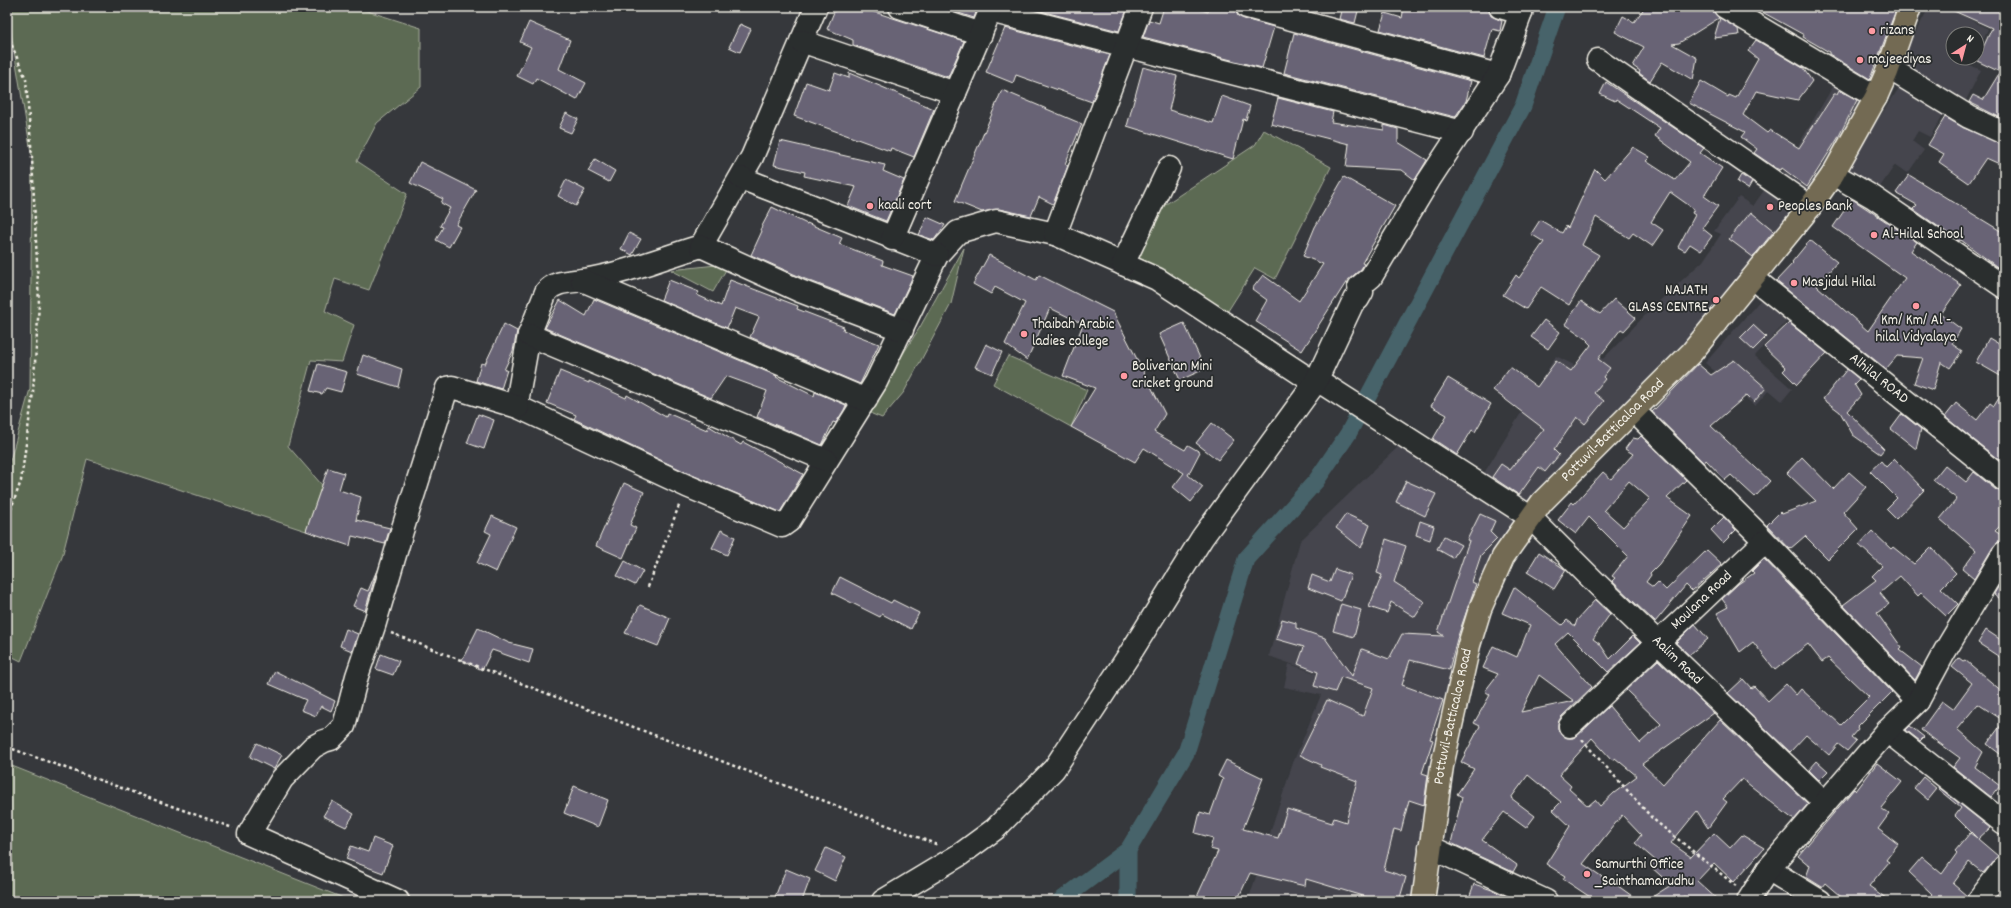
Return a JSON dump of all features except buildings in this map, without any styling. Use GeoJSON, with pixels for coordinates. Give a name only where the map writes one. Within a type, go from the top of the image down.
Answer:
{"type":"FeatureCollection","features":[{"type":"Feature","properties":{"kind":"highway","name":"Pottuvil-Batticaloa Road"},"geometry":{"type":"LineString","coordinates":[[1423,901],[1442,766],[1474,624],[1503,557],[1542,502],[1692,352],[1810,207],[1833,174],[1876,97],[1889,68],[1910,7]]}},
{"type":"Feature","properties":{"kind":"street"},"geometry":{"type":"LineString","coordinates":[[701,246],[752,157],[816,7]]}},
{"type":"Feature","properties":{"kind":"street"},"geometry":{"type":"LineString","coordinates":[[900,7],[981,34]]}},
{"type":"Feature","properties":{"kind":"street"},"geometry":{"type":"LineString","coordinates":[[1055,234],[1141,7]]}},
{"type":"Feature","properties":{"kind":"street"},"geometry":{"type":"LineString","coordinates":[[1247,7],[1498,75]]}},
{"type":"Feature","properties":{"kind":"street"},"geometry":{"type":"LineString","coordinates":[[883,901],[961,854],[995,830],[1054,768],[1133,649],[1202,538],[1320,384],[1354,300],[1358,299],[1362,292],[1359,287],[1371,278],[1429,180],[1462,132],[1498,75],[1521,10],[1500,7]]}},
{"type":"Feature","properties":{"kind":"street"},"geometry":{"type":"LineString","coordinates":[[1725,7],[1876,97]]}},
{"type":"Feature","properties":{"kind":"street"},"geometry":{"type":"LineString","coordinates":[[892,239],[991,9],[1462,132]]}},
{"type":"Feature","properties":{"kind":"street"},"geometry":{"type":"LineString","coordinates":[[801,41],[955,93]]}},
{"type":"Feature","properties":{"kind":"street"},"geometry":{"type":"LineString","coordinates":[[1598,60],[1810,207]]}},
{"type":"Feature","properties":{"kind":"street"},"geometry":{"type":"LineString","coordinates":[[1889,68],[1969,117],[2004,133]]}},
{"type":"Feature","properties":{"kind":"street"},"geometry":{"type":"LineString","coordinates":[[1123,264],[1168,168]]}},
{"type":"Feature","properties":{"kind":"street"},"geometry":{"type":"LineString","coordinates":[[1833,174],[1874,197],[2004,287]]}},
{"type":"Feature","properties":{"kind":"street"},"geometry":{"type":"LineString","coordinates":[[741,178],[892,239],[937,255]]}},
{"type":"Feature","properties":{"kind":"street","name":"Aalim Road"},"geometry":{"type":"LineString","coordinates":[[687,486],[782,526],[789,521],[826,460],[866,400],[902,330],[937,255],[958,232],[996,221],[1055,234],[1157,279],[1320,384],[1391,427],[1530,518],[1825,803]]}},
{"type":"Feature","properties":{"kind":"street"},"geometry":{"type":"LineString","coordinates":[[518,407],[518,397],[529,335],[546,292],[550,287],[560,283],[582,280],[621,271],[701,246],[800,291],[902,330]]}},
{"type":"Feature","properties":{"kind":"street","name":"Alhilal ROAD"},"geometry":{"type":"LineString","coordinates":[[1753,278],[2004,480]]}},
{"type":"Feature","properties":{"kind":"street"},"geometry":{"type":"LineString","coordinates":[[582,280],[866,400]]}},
{"type":"Feature","properties":{"kind":"street"},"geometry":{"type":"LineString","coordinates":[[529,335],[826,460]]}},
{"type":"Feature","properties":{"kind":"street"},"geometry":{"type":"LineString","coordinates":[[398,901],[249,834],[282,779],[313,747],[324,740],[331,739],[344,726],[357,676],[374,626],[447,388],[452,387],[518,407],[687,486]]}},
{"type":"Feature","properties":{"kind":"street"},"geometry":{"type":"LineString","coordinates":[[1634,411],[1764,542],[1918,701]]}},
{"type":"Feature","properties":{"kind":"street","name":"Moulana Road"},"geometry":{"type":"LineString","coordinates":[[1570,726],[1660,643],[1764,542]]}},
{"type":"Feature","properties":{"kind":"street"},"geometry":{"type":"LineString","coordinates":[[1749,899],[1768,869],[1887,731],[1918,701],[1945,651],[2004,553]]}},
{"type":"Feature","properties":{"kind":"street"},"geometry":{"type":"LineString","coordinates":[[1887,731],[2004,823]]}},
{"type":"Feature","properties":{"kind":"street"},"geometry":{"type":"LineString","coordinates":[[1430,847],[1546,901]]}},
{"type":"Feature","properties":{"kind":"street"},"geometry":{"type":"LineString","coordinates":[[1978,901],[2004,867]]}},
{"type":"Feature","properties":{"kind":"street"},"geometry":{"type":"LineString","coordinates":[[1768,869],[1820,901]]}},
{"type":"Feature","properties":{"kind":"path"},"geometry":{"type":"LineString","coordinates":[[7,34],[26,79],[32,158],[39,304],[34,392],[21,481],[7,520]]}},
{"type":"Feature","properties":{"kind":"path"},"geometry":{"type":"LineString","coordinates":[[648,587],[687,486]]}},
{"type":"Feature","properties":{"kind":"path"},"geometry":{"type":"LineString","coordinates":[[374,626],[961,854]]}},
{"type":"Feature","properties":{"kind":"path"},"geometry":{"type":"LineString","coordinates":[[1570,726],[1653,819],[1749,899]]}},
{"type":"Feature","properties":{"kind":"path"},"geometry":{"type":"LineString","coordinates":[[7,747],[249,834]]}},
{"type":"Feature","properties":{"kind":"shaded area"},"geometry":{"type":"Polygon","coordinates":[[[1929,7],[1946,7],[1982,26],[1945,26],[1945,66],[1972,66],[1981,70],[1961,110],[1893,76],[1929,7]]]}},
{"type":"Feature","properties":{"kind":"shaded area"},"geometry":{"type":"Polygon","coordinates":[[[1985,27],[1988,29],[1985,35],[1985,27]]]}},
{"type":"Feature","properties":{"kind":"shaded area"},"geometry":{"type":"Polygon","coordinates":[[[1838,78],[1866,97],[1807,197],[1779,178],[1838,78]]]}},
{"type":"Feature","properties":{"kind":"shaded area"},"geometry":{"type":"Polygon","coordinates":[[[1903,82],[1947,108],[1930,137],[1918,131],[1912,141],[1924,150],[1908,173],[1895,165],[1873,197],[1841,175],[1903,82]]]}},
{"type":"Feature","properties":{"kind":"shaded area"},"geometry":{"type":"Polygon","coordinates":[[[1768,185],[1800,208],[1715,314],[1525,508],[1478,483],[1556,356],[1576,366],[1590,351],[1603,359],[1655,305],[1703,261],[1721,234],[1714,231],[1739,197],[1753,206],[1768,185]]]}},
{"type":"Feature","properties":{"kind":"shaded area"},"geometry":{"type":"Polygon","coordinates":[[[1763,297],[1789,319],[1755,356],[1792,389],[1782,401],[1769,390],[1755,406],[1705,363],[1763,297]]]}},
{"type":"Feature","properties":{"kind":"shaded area"},"geometry":{"type":"Polygon","coordinates":[[[1400,445],[1519,520],[1502,542],[1416,901],[1248,901],[1293,763],[1321,695],[1284,687],[1289,664],[1359,688],[1269,656],[1300,541],[1400,445]]]}},
{"type":"Feature","properties":{"kind":"green space"},"geometry":{"type":"Polygon","coordinates":[[[7,7],[361,7],[361,9],[421,28],[421,87],[377,123],[357,161],[407,194],[369,290],[335,279],[325,311],[354,325],[342,362],[311,360],[288,446],[322,485],[306,531],[87,459],[62,557],[21,661],[7,654],[7,472],[30,389],[32,158],[10,27],[7,20],[7,7]]]}},
{"type":"Feature","properties":{"kind":"green space"},"geometry":{"type":"Polygon","coordinates":[[[1264,130],[1331,167],[1275,279],[1255,268],[1226,314],[1138,260],[1153,219],[1166,204],[1255,145],[1264,130]]]}},
{"type":"Feature","properties":{"kind":"green space"},"geometry":{"type":"Polygon","coordinates":[[[964,248],[951,304],[904,392],[882,418],[872,414],[869,408],[920,327],[964,248]]]}},
{"type":"Feature","properties":{"kind":"green space"},"geometry":{"type":"Polygon","coordinates":[[[716,265],[727,268],[713,292],[671,270],[716,265]]]}},
{"type":"Feature","properties":{"kind":"green space"},"geometry":{"type":"Polygon","coordinates":[[[1008,356],[1087,390],[1071,427],[993,384],[1008,356]]]}},
{"type":"Feature","properties":{"kind":"green space"},"geometry":{"type":"Polygon","coordinates":[[[7,764],[351,901],[7,901],[7,764]]]}},
{"type":"Feature","properties":{"kind":"waterway"},"geometry":{"type":"LineString","coordinates":[[1060,901],[1128,850],[1186,753],[1246,559],[1316,481],[1348,434],[1523,106],[1557,7]]}},
{"type":"Feature","properties":{"kind":"waterway"},"geometry":{"type":"LineString","coordinates":[[1128,850],[1128,901]]}},
{"type":"Feature","properties":{"kind":"place","name":"rizans"},"geometry":{"type":"Point","coordinates":[1872,31]}},
{"type":"Feature","properties":{"kind":"place","name":"majeediyas"},"geometry":{"type":"Point","coordinates":[1860,60]}},
{"type":"Feature","properties":{"kind":"place","name":"kaali cort"},"geometry":{"type":"Point","coordinates":[870,206]}},
{"type":"Feature","properties":{"kind":"place","name":"Peoples Bank"},"geometry":{"type":"Point","coordinates":[1770,207]}},
{"type":"Feature","properties":{"kind":"place","name":"Al-Hilal School"},"geometry":{"type":"Point","coordinates":[1874,235]}},
{"type":"Feature","properties":{"kind":"place","name":"Masjidul Hilal"},"geometry":{"type":"Point","coordinates":[1794,283]}},
{"type":"Feature","properties":{"kind":"place","name":"NAJATH GLASS CENTRE"},"geometry":{"type":"Point","coordinates":[1716,300]}},
{"type":"Feature","properties":{"kind":"place","name":"Km/ Km/ Al - hilal Vidyalaya"},"geometry":{"type":"Point","coordinates":[1916,306]}},
{"type":"Feature","properties":{"kind":"place","name":"Thaibah Arabic ladies college"},"geometry":{"type":"Point","coordinates":[1024,334]}},
{"type":"Feature","properties":{"kind":"place","name":"Boliverian Mini cricket ground"},"geometry":{"type":"Point","coordinates":[1124,376]}},
{"type":"Feature","properties":{"kind":"place","name":"Samurthi Office _Sainthamarudhu"},"geometry":{"type":"Point","coordinates":[1587,874]}}]}
